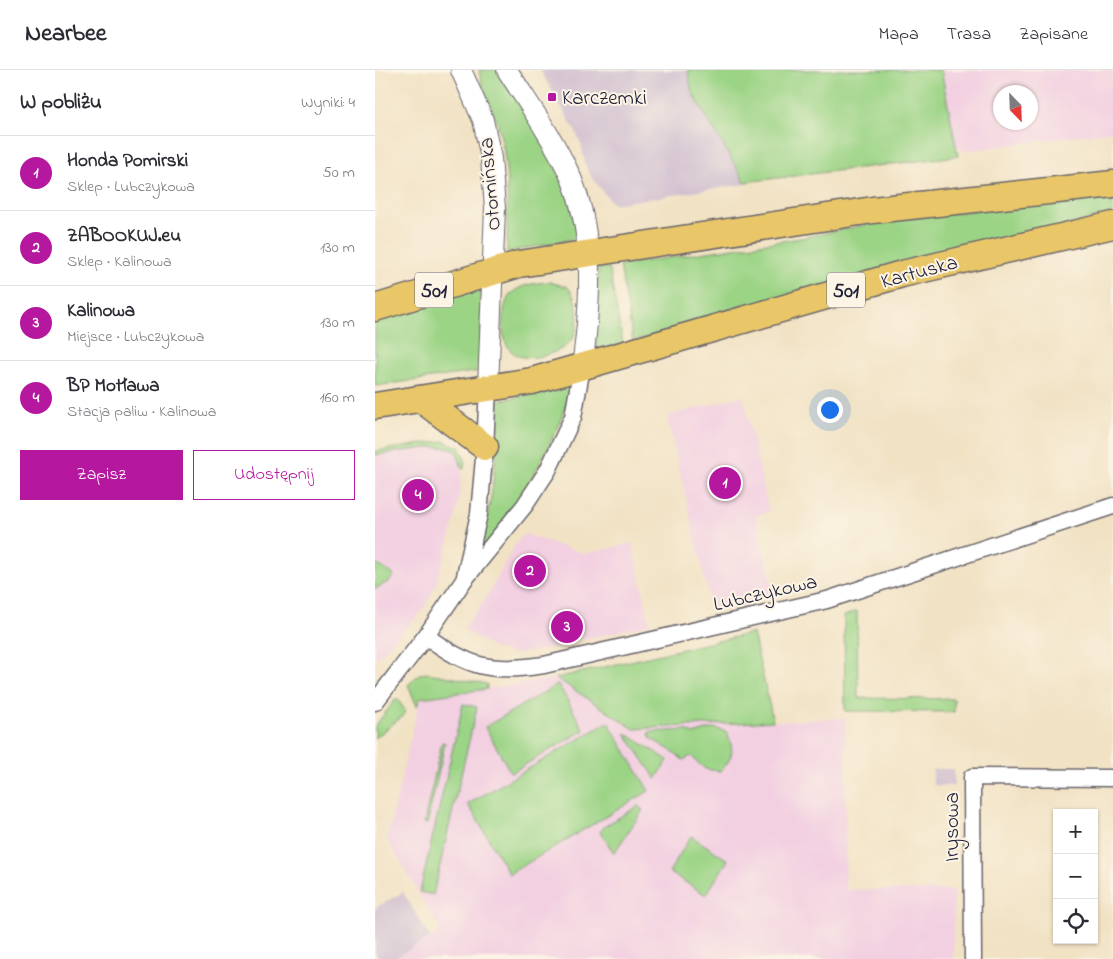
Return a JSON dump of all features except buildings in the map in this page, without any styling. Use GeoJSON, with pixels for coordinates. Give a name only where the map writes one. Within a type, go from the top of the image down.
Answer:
{"type":"FeatureCollection","features":[{"type":"Feature","properties":{"kind":"main road","name":"501"},"geometry":{"type":"LineString","coordinates":[[375,308],[519,264],[873,210],[1113,184]]}},
{"type":"Feature","properties":{"kind":"main road","name":"Kartuska"},"geometry":{"type":"LineString","coordinates":[[582,367],[902,274],[1015,246],[1113,225]]}},
{"type":"Feature","properties":{"kind":"main road","name":"501"},"geometry":{"type":"LineString","coordinates":[[375,406],[532,381],[582,367]]}},
{"type":"Feature","properties":{"kind":"main road"},"geometry":{"type":"LineString","coordinates":[[421,399],[485,447]]}},
{"type":"Feature","properties":{"kind":"street","name":"Otomińska"},"geometry":{"type":"LineString","coordinates":[[461,70],[483,120],[491,158],[495,208],[487,388]]}},
{"type":"Feature","properties":{"kind":"street"},"geometry":{"type":"LineString","coordinates":[[375,702],[465,580],[525,505],[548,470],[573,417],[589,317],[587,254],[581,208],[569,173],[552,140],[507,70]]}},
{"type":"Feature","properties":{"kind":"street"},"geometry":{"type":"LineString","coordinates":[[465,580],[479,514],[485,447],[487,388]]}},
{"type":"Feature","properties":{"kind":"street","name":"Lubczykowa"},"geometry":{"type":"LineString","coordinates":[[425,636],[449,653],[482,667],[502,669],[544,665],[827,600],[1113,506]]}},
{"type":"Feature","properties":{"kind":"street","name":"Irysowa"},"geometry":{"type":"LineString","coordinates":[[973,959],[972,777],[1113,778]]}},
{"type":"Feature","properties":{"kind":"shaded area"},"geometry":{"type":"Polygon","coordinates":[[[540,70],[688,70],[692,92],[746,184],[613,204],[592,178],[585,164],[582,147],[576,132],[540,70]]]}},
{"type":"Feature","properties":{"kind":"shaded area"},"geometry":{"type":"Polygon","coordinates":[[[941,70],[1112,70],[1113,131],[965,151],[955,144],[941,70]]]}},
{"type":"Feature","properties":{"kind":"shaded area"},"geometry":{"type":"Polygon","coordinates":[[[743,396],[769,512],[756,515],[774,596],[712,610],[667,416],[743,396]]]}},
{"type":"Feature","properties":{"kind":"shaded area"},"geometry":{"type":"Polygon","coordinates":[[[443,447],[456,451],[462,468],[458,505],[450,538],[435,586],[423,610],[375,660],[375,455],[443,447]]]}},
{"type":"Feature","properties":{"kind":"shaded area"},"geometry":{"type":"Polygon","coordinates":[[[524,534],[586,554],[632,543],[650,624],[581,640],[579,631],[557,635],[559,647],[514,654],[493,648],[464,629],[490,592],[513,548],[524,534]]]}},
{"type":"Feature","properties":{"kind":"shaded area"},"geometry":{"type":"Polygon","coordinates":[[[556,678],[634,729],[845,718],[846,890],[954,890],[953,959],[392,959],[441,931],[387,839],[420,699],[556,678]]]}},
{"type":"Feature","properties":{"kind":"shaded area"},"geometry":{"type":"Polygon","coordinates":[[[933,769],[954,769],[954,786],[933,785],[933,769]]]}},
{"type":"Feature","properties":{"kind":"shaded area"},"geometry":{"type":"Polygon","coordinates":[[[403,892],[430,938],[392,959],[379,959],[375,952],[375,908],[403,892]]]}},
{"type":"Feature","properties":{"kind":"green space"},"geometry":{"type":"Polygon","coordinates":[[[479,70],[498,70],[539,133],[567,191],[578,238],[507,252],[507,192],[503,147],[498,124],[483,86],[479,70]]]}},
{"type":"Feature","properties":{"kind":"green space"},"geometry":{"type":"Polygon","coordinates":[[[688,70],[941,70],[958,156],[745,182],[692,92],[688,70]]]}},
{"type":"Feature","properties":{"kind":"green space"},"geometry":{"type":"Polygon","coordinates":[[[1113,194],[1113,213],[633,341],[620,265],[801,238],[879,222],[1113,194]]]}},
{"type":"Feature","properties":{"kind":"green space"},"geometry":{"type":"Polygon","coordinates":[[[609,267],[623,344],[596,350],[598,269],[609,267]]]}},
{"type":"Feature","properties":{"kind":"green space"},"geometry":{"type":"Polygon","coordinates":[[[549,282],[568,287],[574,297],[577,314],[575,335],[562,348],[543,356],[532,358],[515,354],[509,349],[505,341],[503,330],[503,314],[507,300],[513,292],[521,287],[549,282]]]}},
{"type":"Feature","properties":{"kind":"green space"},"geometry":{"type":"Polygon","coordinates":[[[481,287],[481,371],[375,386],[375,320],[481,287]]]}},
{"type":"Feature","properties":{"kind":"green space"},"geometry":{"type":"Polygon","coordinates":[[[571,386],[565,409],[546,452],[482,553],[477,550],[488,513],[494,476],[497,401],[571,386]]]}},
{"type":"Feature","properties":{"kind":"green space"},"geometry":{"type":"Polygon","coordinates":[[[443,441],[459,447],[465,460],[464,469],[456,451],[443,447],[375,455],[375,451],[443,441]]]}},
{"type":"Feature","properties":{"kind":"green space"},"geometry":{"type":"Polygon","coordinates":[[[375,563],[394,575],[390,581],[375,589],[375,563]]]}},
{"type":"Feature","properties":{"kind":"green space"},"geometry":{"type":"Polygon","coordinates":[[[857,611],[858,698],[954,699],[954,712],[845,711],[844,616],[857,611]]]}},
{"type":"Feature","properties":{"kind":"green space"},"geometry":{"type":"Polygon","coordinates":[[[753,633],[773,721],[634,729],[556,678],[753,633]]]}},
{"type":"Feature","properties":{"kind":"green space"},"geometry":{"type":"Polygon","coordinates":[[[428,673],[487,684],[487,689],[420,698],[417,706],[408,685],[419,674],[428,673]]]}},
{"type":"Feature","properties":{"kind":"green space"},"geometry":{"type":"Polygon","coordinates":[[[558,684],[584,730],[511,773],[485,727],[558,684]]]}},
{"type":"Feature","properties":{"kind":"green space"},"geometry":{"type":"Polygon","coordinates":[[[395,700],[398,700],[405,710],[403,716],[375,738],[375,726],[395,700]]]}},
{"type":"Feature","properties":{"kind":"green space"},"geometry":{"type":"Polygon","coordinates":[[[463,704],[477,707],[433,895],[420,892],[463,704]]]}},
{"type":"Feature","properties":{"kind":"green space"},"geometry":{"type":"Polygon","coordinates":[[[608,722],[649,791],[509,874],[468,804],[608,722]]]}},
{"type":"Feature","properties":{"kind":"green space"},"geometry":{"type":"Polygon","coordinates":[[[714,728],[727,732],[732,748],[728,762],[720,771],[705,769],[691,756],[683,760],[650,738],[649,732],[686,730],[693,734],[714,728]]]}},
{"type":"Feature","properties":{"kind":"green space"},"geometry":{"type":"Polygon","coordinates":[[[625,733],[668,760],[656,779],[625,733]]]}},
{"type":"Feature","properties":{"kind":"green space"},"geometry":{"type":"Polygon","coordinates":[[[442,742],[445,743],[427,824],[424,823],[442,742]]]}},
{"type":"Feature","properties":{"kind":"green space"},"geometry":{"type":"Polygon","coordinates":[[[638,806],[643,810],[614,853],[600,832],[605,826],[638,806]]]}},
{"type":"Feature","properties":{"kind":"green space"},"geometry":{"type":"Polygon","coordinates":[[[691,836],[728,860],[706,895],[669,872],[691,836]]]}},
{"type":"Feature","properties":{"kind":"place","name":"Karczemki"},"geometry":{"type":"Point","coordinates":[552,97]}},
{"type":"Feature","properties":{"kind":"place","name":"Honda Pomirski"},"geometry":{"type":"Point","coordinates":[725,483]}},
{"type":"Feature","properties":{"kind":"place","name":"BP Motława"},"geometry":{"type":"Point","coordinates":[418,495]}},
{"type":"Feature","properties":{"kind":"place","name":"ZABOOKUJ.eu"},"geometry":{"type":"Point","coordinates":[530,571]}},
{"type":"Feature","properties":{"kind":"place","name":"Kalinowa"},"geometry":{"type":"Point","coordinates":[567,627]}}]}
